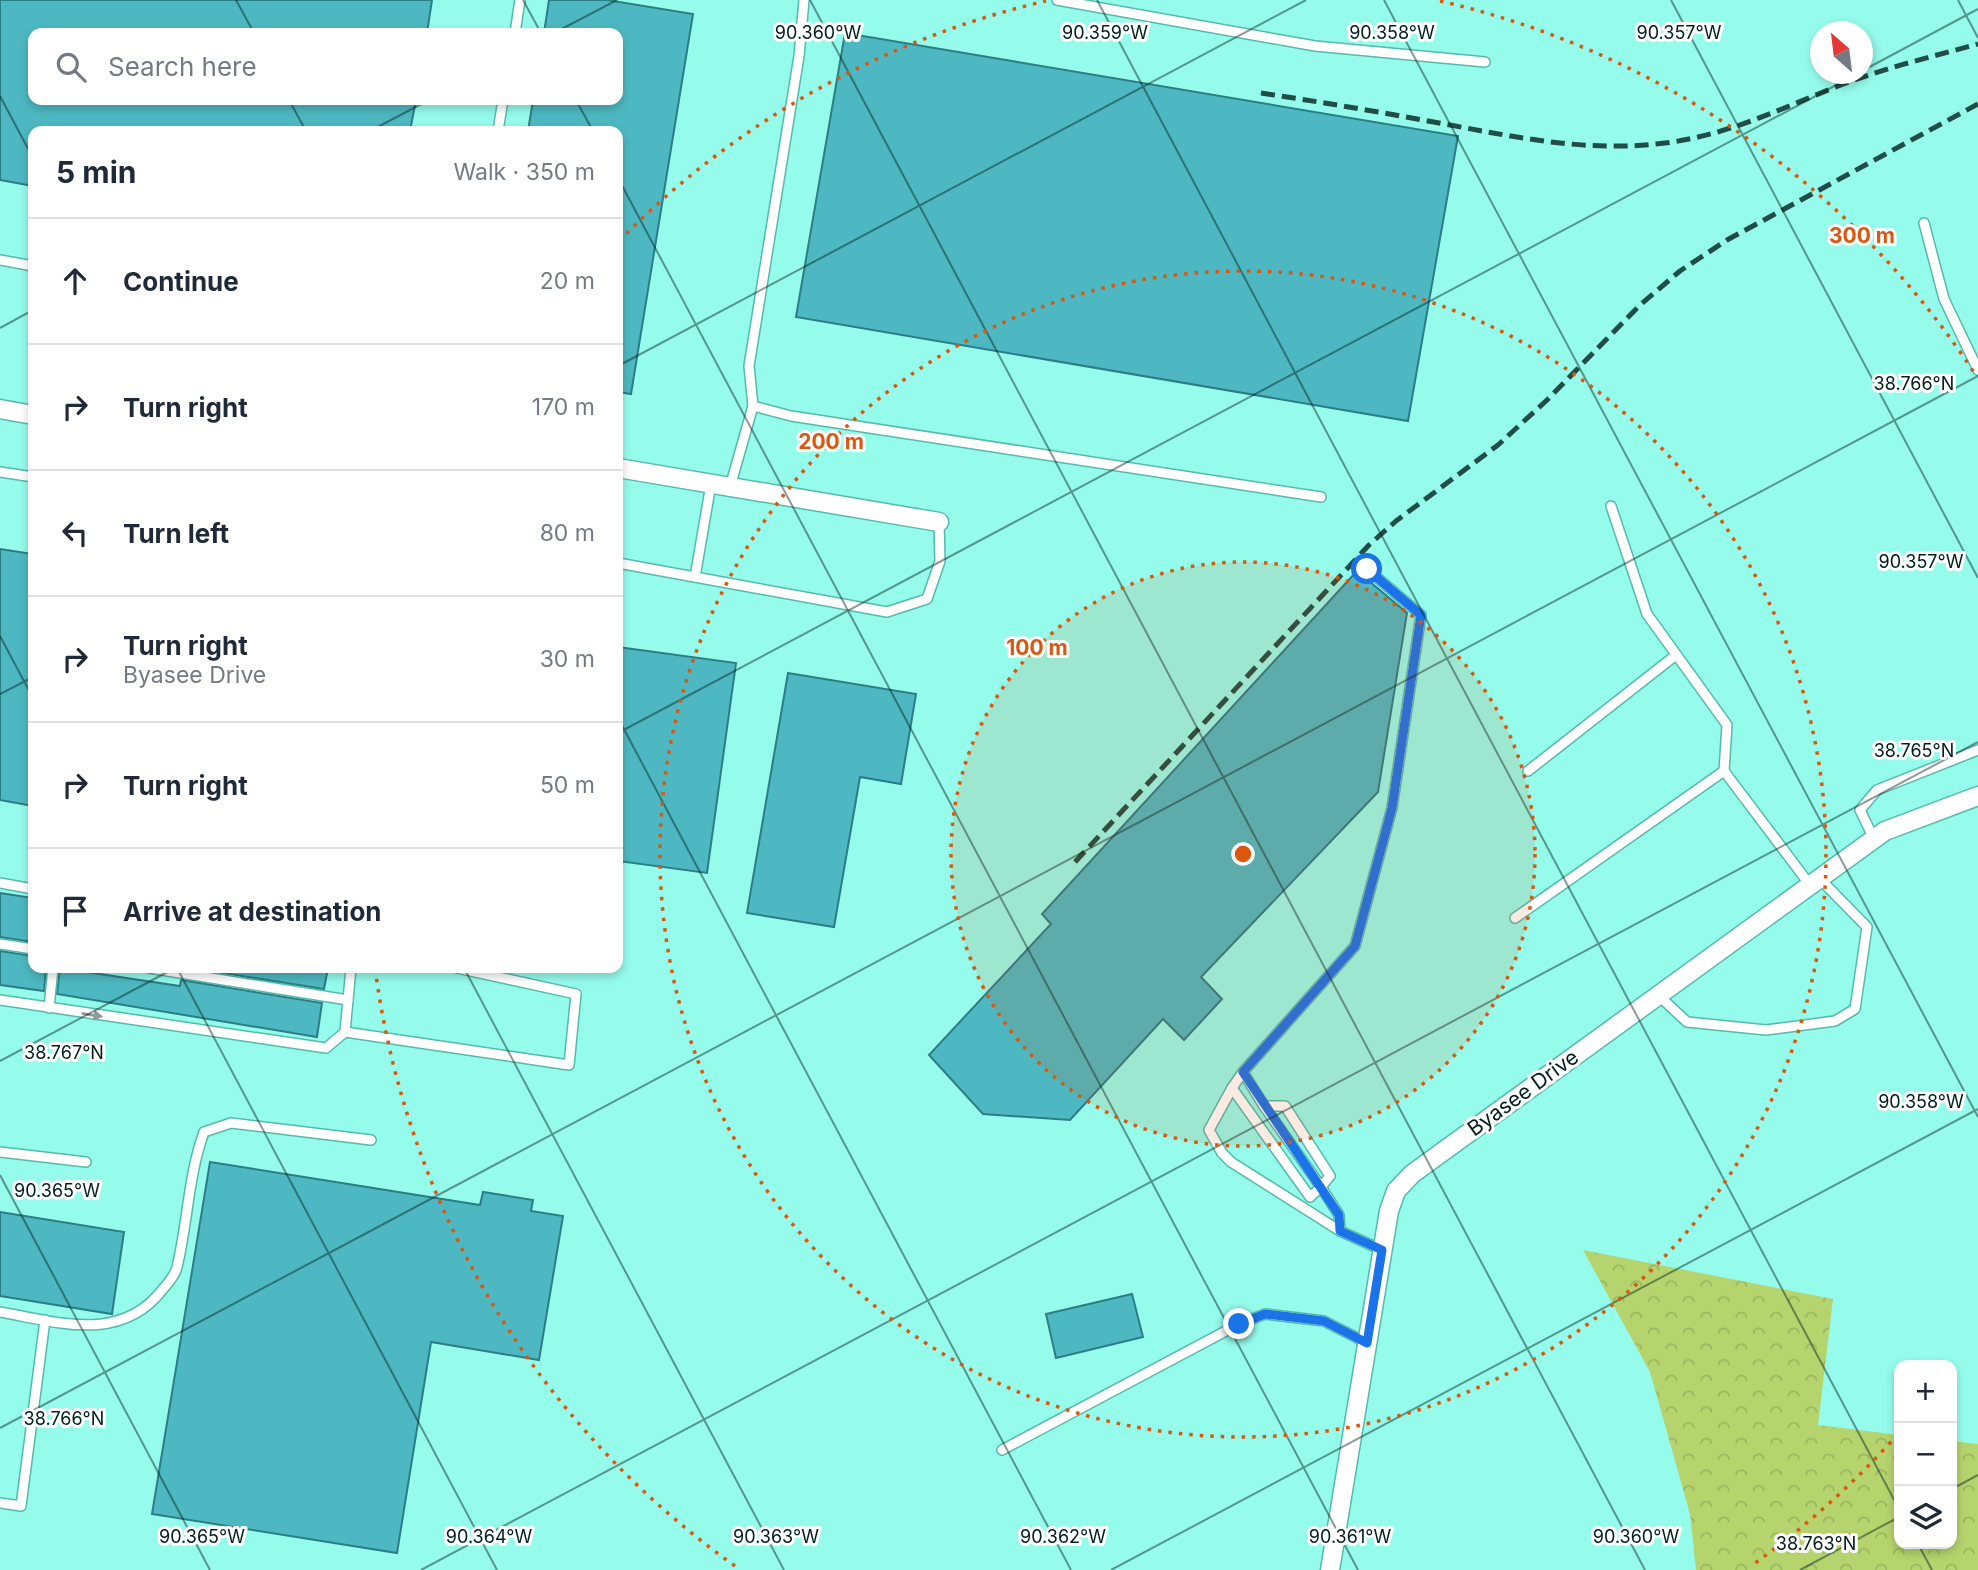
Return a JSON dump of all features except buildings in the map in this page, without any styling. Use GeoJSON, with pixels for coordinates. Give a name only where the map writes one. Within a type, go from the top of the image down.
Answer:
{"type":"FeatureCollection","features":[{"type":"Feature","properties":{"kind":"street"},"geometry":{"type":"LineString","coordinates":[[0,409],[28,414]]}},
{"type":"Feature","properties":{"kind":"street"},"geometry":{"type":"LineString","coordinates":[[623,469],[939,522]]}},
{"type":"Feature","properties":{"kind":"street","name":"Byasee Drive"},"geometry":{"type":"LineString","coordinates":[[1330,1570],[1382,1250],[1389,1211],[1396,1191],[1412,1174],[1885,831],[1978,796]]}},
{"type":"Feature","properties":{"kind":"lane"},"geometry":{"type":"LineString","coordinates":[[516,28],[520,0]]}},
{"type":"Feature","properties":{"kind":"lane"},"geometry":{"type":"LineString","coordinates":[[730,487],[753,406],[749,366],[799,56],[804,0]]}},
{"type":"Feature","properties":{"kind":"lane"},"geometry":{"type":"LineString","coordinates":[[1057,0],[1315,46],[1485,62]]}},
{"type":"Feature","properties":{"kind":"lane"},"geometry":{"type":"LineString","coordinates":[[499,126],[502,105]]}},
{"type":"Feature","properties":{"kind":"lane"},"geometry":{"type":"LineString","coordinates":[[1924,223],[1944,299],[1978,370]]}},
{"type":"Feature","properties":{"kind":"lane"},"geometry":{"type":"LineString","coordinates":[[0,260],[28,265]]}},
{"type":"Feature","properties":{"kind":"lane"},"geometry":{"type":"LineString","coordinates":[[753,406],[791,416],[1321,497]]}},
{"type":"Feature","properties":{"kind":"lane"},"geometry":{"type":"LineString","coordinates":[[0,472],[28,476]]}},
{"type":"Feature","properties":{"kind":"lane"},"geometry":{"type":"LineString","coordinates":[[695,577],[711,484]]}},
{"type":"Feature","properties":{"kind":"lane"},"geometry":{"type":"LineString","coordinates":[[1611,506],[1647,614],[1727,724],[1724,771],[1814,882],[1867,927],[1855,1009],[1835,1021],[1766,1030],[1688,1022],[1658,995]]}},
{"type":"Feature","properties":{"kind":"lane"},"geometry":{"type":"LineString","coordinates":[[623,564],[887,612],[927,599],[940,561],[939,522]]}},
{"type":"Feature","properties":{"kind":"lane"},"geometry":{"type":"LineString","coordinates":[[1367,569],[1421,615],[1392,808],[1355,946],[1243,1072],[1209,1130],[1222,1153],[1231,1162],[1340,1231],[1382,1250]]}},
{"type":"Feature","properties":{"kind":"lane"},"geometry":{"type":"LineString","coordinates":[[1528,771],[1676,655]]}},
{"type":"Feature","properties":{"kind":"lane"},"geometry":{"type":"LineString","coordinates":[[1874,839],[1860,810],[1877,790],[1978,750]]}},
{"type":"Feature","properties":{"kind":"lane"},"geometry":{"type":"LineString","coordinates":[[1515,918],[1724,771]]}},
{"type":"Feature","properties":{"kind":"lane"},"geometry":{"type":"LineString","coordinates":[[0,883],[28,888]]}},
{"type":"Feature","properties":{"kind":"lane"},"geometry":{"type":"LineString","coordinates":[[0,944],[28,948]]}},
{"type":"Feature","properties":{"kind":"lane"},"geometry":{"type":"LineString","coordinates":[[49,1008],[52,973]]}},
{"type":"Feature","properties":{"kind":"lane"},"geometry":{"type":"LineString","coordinates":[[180,973],[348,1000]]}},
{"type":"Feature","properties":{"kind":"lane"},"geometry":{"type":"LineString","coordinates":[[0,1000],[326,1048],[345,1032],[351,973]]}},
{"type":"Feature","properties":{"kind":"lane"},"geometry":{"type":"LineString","coordinates":[[345,1032],[569,1065],[576,994],[480,973]]}},
{"type":"Feature","properties":{"kind":"lane"},"geometry":{"type":"LineString","coordinates":[[1243,1072],[1339,1215],[1340,1231]]}},
{"type":"Feature","properties":{"kind":"lane"},"geometry":{"type":"LineString","coordinates":[[1232,1088],[1310,1197],[1329,1176],[1285,1106],[1264,1106]]}},
{"type":"Feature","properties":{"kind":"lane"},"geometry":{"type":"LineString","coordinates":[[0,1312],[85,1327],[117,1322],[151,1305],[176,1271],[196,1155],[204,1132],[231,1123],[371,1140]]}},
{"type":"Feature","properties":{"kind":"lane"},"geometry":{"type":"LineString","coordinates":[[0,1152],[86,1162]]}},
{"type":"Feature","properties":{"kind":"lane"},"geometry":{"type":"LineString","coordinates":[[1002,1450],[1239,1324],[1265,1314],[1324,1321],[1367,1343]]}},
{"type":"Feature","properties":{"kind":"lane"},"geometry":{"type":"LineString","coordinates":[[0,1503],[21,1506],[45,1320]]}},
{"type":"Feature","properties":{"kind":"green space"},"geometry":{"type":"Polygon","coordinates":[[[1583,1250],[1833,1299],[1818,1425],[1894,1434],[1894,1549],[1957,1549],[1957,1442],[1978,1444],[1978,1570],[1696,1570],[1690,1514],[1650,1372],[1583,1250]]]}},
{"type":"Feature","properties":{"kind":"railway"},"geometry":{"type":"LineString","coordinates":[[1261,93],[1552,142],[1636,146],[1689,139],[1735,127],[1862,77],[1978,44]]}},
{"type":"Feature","properties":{"kind":"railway"},"geometry":{"type":"LineString","coordinates":[[1075,862],[1369,545],[1396,521],[1498,445],[1547,400],[1640,305],[1680,271],[1727,240],[1978,104]]}},
{"type":"Feature","properties":{"kind":"route"},"geometry":{"type":"LineString","coordinates":[[1239,1324],[1265,1314],[1324,1321],[1367,1343],[1382,1250],[1340,1231],[1339,1215],[1243,1072],[1355,946],[1392,808],[1421,615],[1367,569]]}}]}
